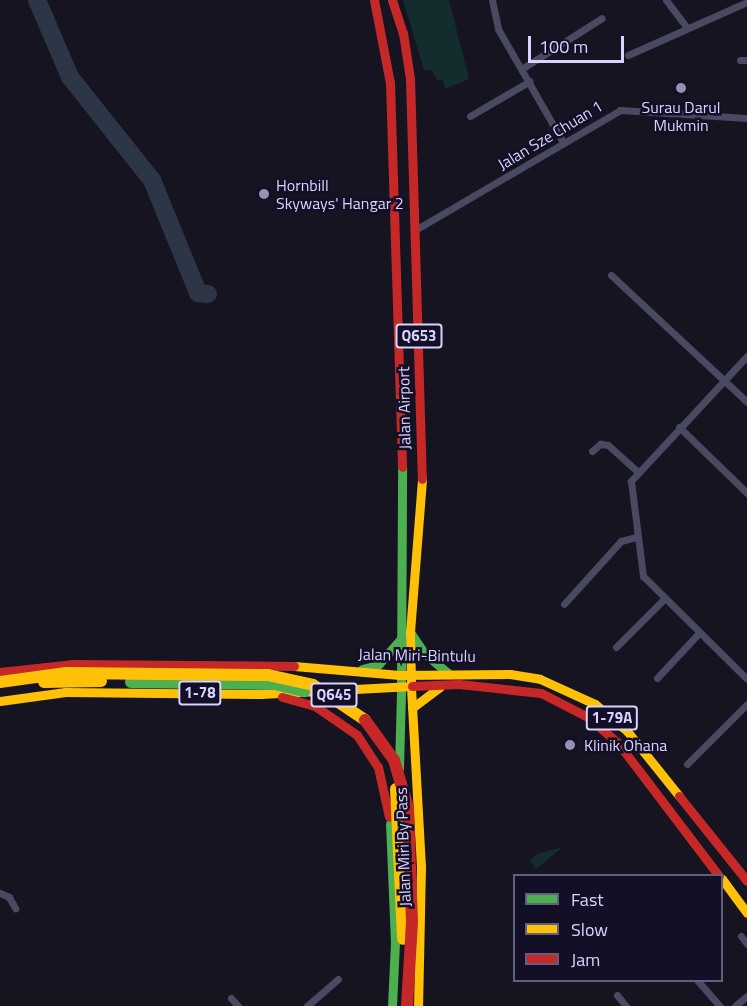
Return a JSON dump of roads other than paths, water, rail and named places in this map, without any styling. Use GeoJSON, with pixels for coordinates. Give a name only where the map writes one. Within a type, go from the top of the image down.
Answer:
{"type":"FeatureCollection","features":[{"type":"Feature","properties":{"kind":"main road","name":"Jalan Airport"},"geometry":{"type":"LineString","coordinates":[[374,0],[387,53],[402,459],[400,640],[406,675]]}},
{"type":"Feature","properties":{"kind":"main road","name":"Jalan Airport"},"geometry":{"type":"LineString","coordinates":[[392,0],[403,33],[410,79],[422,491],[406,675]]}},
{"type":"Feature","properties":{"kind":"main road"},"geometry":{"type":"LineString","coordinates":[[396,253],[402,238],[415,230]]}},
{"type":"Feature","properties":{"kind":"main road"},"geometry":{"type":"LineString","coordinates":[[410,632],[424,653],[448,679],[412,708]]}},
{"type":"Feature","properties":{"kind":"main road"},"geometry":{"type":"LineString","coordinates":[[355,671],[378,665],[400,640]]}},
{"type":"Feature","properties":{"kind":"main road","name":"Jalan Miri-Bintulu"},"geometry":{"type":"LineString","coordinates":[[0,672],[72,664],[181,663],[406,675],[541,693],[588,717],[636,764],[718,874]]}},
{"type":"Feature","properties":{"kind":"main road","name":"Q645"},"geometry":{"type":"LineString","coordinates":[[0,682],[66,673],[268,675],[313,685],[358,712],[381,738],[393,760],[408,808],[412,922],[407,1006]]}},
{"type":"Feature","properties":{"kind":"main road","name":"Jalan Miri-Bintulu"},"geometry":{"type":"LineString","coordinates":[[0,701],[65,692],[261,694],[334,688],[406,688],[448,679],[510,674],[540,679],[595,704],[627,731],[747,880]]}},
{"type":"Feature","properties":{"kind":"main road","name":"Q653"},"geometry":{"type":"LineString","coordinates":[[406,675],[406,688]]}},
{"type":"Feature","properties":{"kind":"main road","name":"Q645"},"geometry":{"type":"LineString","coordinates":[[0,690],[42,682],[275,684],[315,694],[344,711],[381,752],[398,795],[403,926],[399,1006]]}},
{"type":"Feature","properties":{"kind":"main road","name":"Jalan Miri By Pass"},"geometry":{"type":"LineString","coordinates":[[406,688],[412,708],[421,866],[418,1006]]}},
{"type":"Feature","properties":{"kind":"main road","name":"Jalan Miri By Pass"},"geometry":{"type":"LineString","coordinates":[[392,1006],[395,942],[390,825],[406,688]]}},
{"type":"Feature","properties":{"kind":"main road"},"geometry":{"type":"LineString","coordinates":[[261,694],[315,706],[339,719],[357,735],[384,783],[390,825]]}},
{"type":"Feature","properties":{"kind":"main road","name":"Jalan Miri-Bintulu"},"geometry":{"type":"LineString","coordinates":[[723,881],[747,913]]}},
{"type":"Feature","properties":{"kind":"street"},"geometry":{"type":"LineString","coordinates":[[492,0],[498,29],[523,68],[563,142]]}},
{"type":"Feature","properties":{"kind":"street"},"geometry":{"type":"LineString","coordinates":[[666,0],[687,28]]}},
{"type":"Feature","properties":{"kind":"street"},"geometry":{"type":"LineString","coordinates":[[628,55],[747,2]]}},
{"type":"Feature","properties":{"kind":"street"},"geometry":{"type":"LineString","coordinates":[[523,68],[602,18]]}},
{"type":"Feature","properties":{"kind":"street"},"geometry":{"type":"LineString","coordinates":[[470,116],[530,81]]}},
{"type":"Feature","properties":{"kind":"street","name":"Jalan Sze Chuan 1"},"geometry":{"type":"LineString","coordinates":[[415,230],[623,109],[747,117]]}},
{"type":"Feature","properties":{"kind":"street"},"geometry":{"type":"LineString","coordinates":[[611,275],[747,402]]}},
{"type":"Feature","properties":{"kind":"street"},"geometry":{"type":"LineString","coordinates":[[747,356],[637,471],[631,481],[636,537],[643,576],[747,679]]}},
{"type":"Feature","properties":{"kind":"street"},"geometry":{"type":"LineString","coordinates":[[679,427],[747,493]]}},
{"type":"Feature","properties":{"kind":"street"},"geometry":{"type":"LineString","coordinates":[[592,450],[600,444],[608,445],[637,471]]}},
{"type":"Feature","properties":{"kind":"street"},"geometry":{"type":"LineString","coordinates":[[564,604],[621,541],[636,537]]}},
{"type":"Feature","properties":{"kind":"street"},"geometry":{"type":"LineString","coordinates":[[616,647],[664,599]]}},
{"type":"Feature","properties":{"kind":"street"},"geometry":{"type":"LineString","coordinates":[[657,678],[699,633]]}},
{"type":"Feature","properties":{"kind":"street"},"geometry":{"type":"LineString","coordinates":[[687,764],[747,704]]}},
{"type":"Feature","properties":{"kind":"street"},"geometry":{"type":"LineString","coordinates":[[0,893],[9,897],[15,908]]}},
{"type":"Feature","properties":{"kind":"street"},"geometry":{"type":"LineString","coordinates":[[741,936],[747,944]]}},
{"type":"Feature","properties":{"kind":"street"},"geometry":{"type":"LineString","coordinates":[[307,1006],[338,979]]}},
{"type":"Feature","properties":{"kind":"street"},"geometry":{"type":"LineString","coordinates":[[698,982],[720,1006]]}},
{"type":"Feature","properties":{"kind":"street"},"geometry":{"type":"LineString","coordinates":[[617,995],[626,1006]]}},
{"type":"Feature","properties":{"kind":"street"},"geometry":{"type":"LineString","coordinates":[[735,1006],[747,996]]}},
{"type":"Feature","properties":{"kind":"street"},"geometry":{"type":"LineString","coordinates":[[231,998],[238,1006]]}},
{"type":"Feature","properties":{"kind":"place","name":"Surau Darul Mukmin"},"geometry":{"type":"Point","coordinates":[681,88]}},
{"type":"Feature","properties":{"kind":"place","name":"Hornbill Skyways' Hangar 2"},"geometry":{"type":"Point","coordinates":[264,194]}},
{"type":"Feature","properties":{"kind":"place","name":"Klinik Ohana"},"geometry":{"type":"Point","coordinates":[570,745]}}]}
